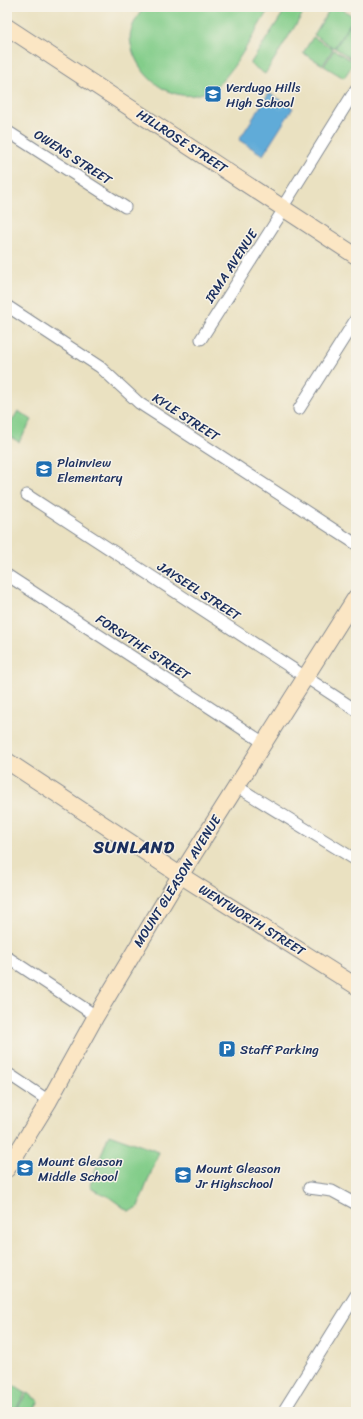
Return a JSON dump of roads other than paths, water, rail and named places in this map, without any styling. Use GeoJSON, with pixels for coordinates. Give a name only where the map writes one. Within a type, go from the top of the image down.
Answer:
{"type":"FeatureCollection","features":[{"type":"Feature","properties":{"kind":"street","name":"HILLROSE STREET"},"geometry":{"type":"LineString","coordinates":[[7,27],[356,256]]}},
{"type":"Feature","properties":{"kind":"street","name":"IRMA AVENUE"},"geometry":{"type":"LineString","coordinates":[[201,339],[356,89]]}},
{"type":"Feature","properties":{"kind":"street","name":"OWENS STREET"},"geometry":{"type":"LineString","coordinates":[[7,131],[125,207]]}},
{"type":"Feature","properties":{"kind":"street","name":"KYLE STREET"},"geometry":{"type":"LineString","coordinates":[[7,306],[100,367],[138,403],[356,544]]}},
{"type":"Feature","properties":{"kind":"street"},"geometry":{"type":"LineString","coordinates":[[299,409],[356,319]]}},
{"type":"Feature","properties":{"kind":"street","name":"JAYSEEL STREET"},"geometry":{"type":"LineString","coordinates":[[27,495],[356,710]]}},
{"type":"Feature","properties":{"kind":"street","name":"FORSYTHE STREET"},"geometry":{"type":"LineString","coordinates":[[7,575],[264,743]]}},
{"type":"Feature","properties":{"kind":"street","name":"MOUNT GLEASON AVENUE"},"geometry":{"type":"LineString","coordinates":[[7,1169],[49,1101],[96,1016],[180,875],[356,597]]}},
{"type":"Feature","properties":{"kind":"street","name":"WENTWORTH STREET"},"geometry":{"type":"LineString","coordinates":[[7,761],[180,875],[356,986]]}},
{"type":"Feature","properties":{"kind":"street"},"geometry":{"type":"LineString","coordinates":[[236,786],[356,860]]}},
{"type":"Feature","properties":{"kind":"street"},"geometry":{"type":"LineString","coordinates":[[7,957],[96,1016]]}},
{"type":"Feature","properties":{"kind":"street"},"geometry":{"type":"LineString","coordinates":[[7,1073],[49,1101]]}},
{"type":"Feature","properties":{"kind":"street"},"geometry":{"type":"LineString","coordinates":[[309,1188],[332,1191],[356,1204]]}},
{"type":"Feature","properties":{"kind":"street"},"geometry":{"type":"LineString","coordinates":[[284,1412],[356,1295]]}},
{"type":"Feature","properties":{"kind":"water"},"geometry":{"type":"Polygon","coordinates":[[[269,93],[293,108],[263,155],[239,140],[269,93]]]}},
{"type":"Feature","properties":{"kind":"place","name":"Verdugo Hills High School"},"geometry":{"type":"Point","coordinates":[213,94]}},
{"type":"Feature","properties":{"kind":"place","name":"Plainview Elementary"},"geometry":{"type":"Point","coordinates":[44,469]}},
{"type":"Feature","properties":{"kind":"place","name":"Staff Parking"},"geometry":{"type":"Point","coordinates":[227,1049]}},
{"type":"Feature","properties":{"kind":"place","name":"Mount Gleason Middle School"},"geometry":{"type":"Point","coordinates":[25,1168]}},
{"type":"Feature","properties":{"kind":"place","name":"Mount Gleason Jr Highschool"},"geometry":{"type":"Point","coordinates":[183,1175]}},
{"type":"Feature","properties":{"kind":"district","name":"SUNLAND"},"geometry":{"type":"Point","coordinates":[134,847]}}]}
